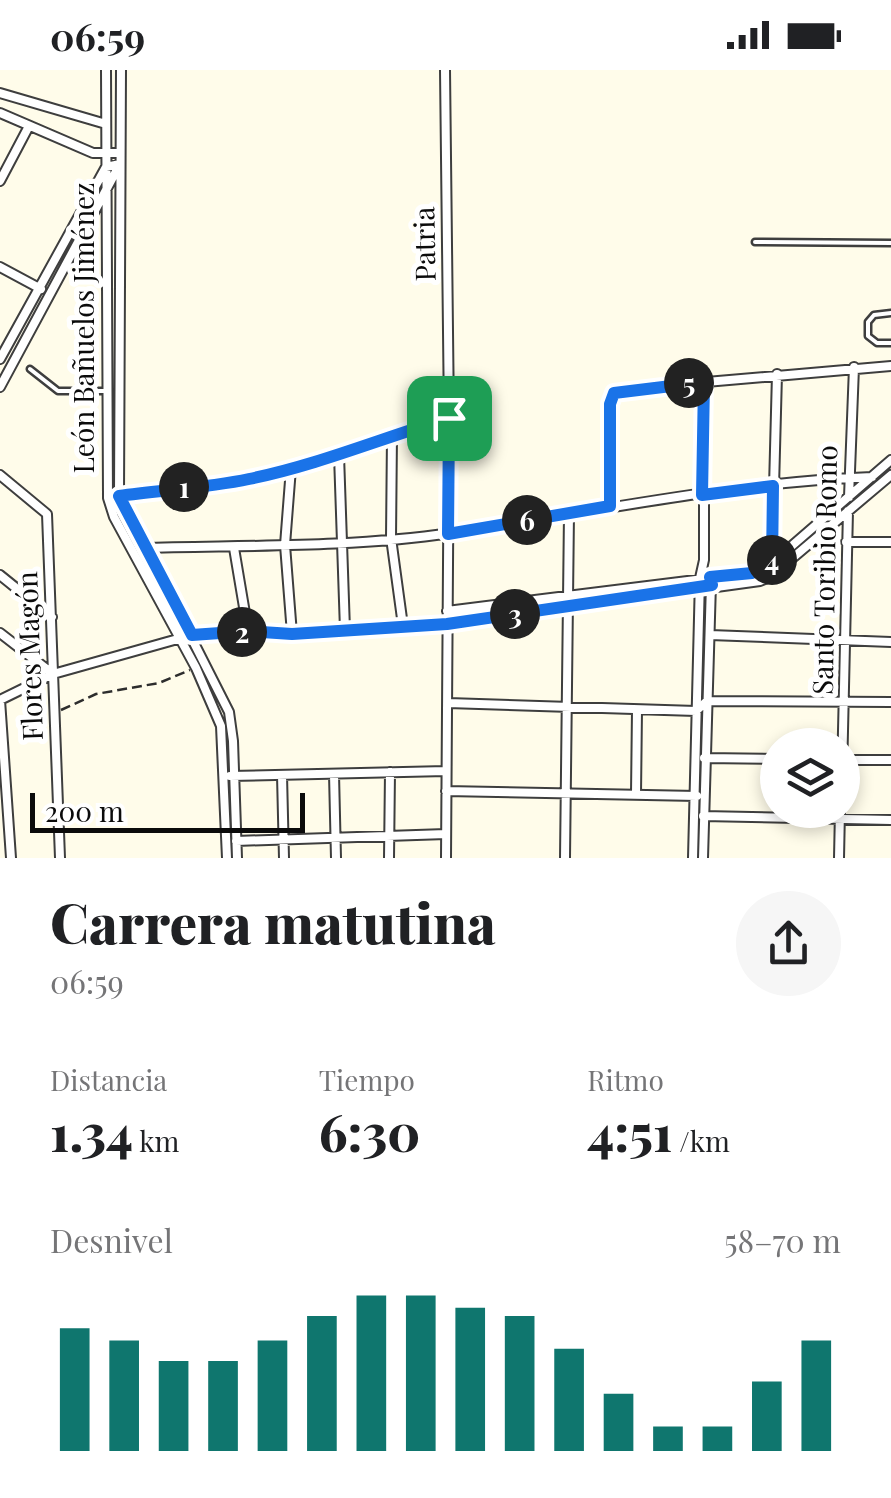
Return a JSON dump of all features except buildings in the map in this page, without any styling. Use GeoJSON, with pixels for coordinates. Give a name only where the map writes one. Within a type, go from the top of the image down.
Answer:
{"type":"FeatureCollection","features":[{"type":"Feature","properties":{"kind":"street","name":"León Bañuelos Jiménez"},"geometry":{"type":"LineString","coordinates":[[106,70],[108,498],[196,668],[220,726],[230,776],[237,858]]}},
{"type":"Feature","properties":{"kind":"street","name":"León Bañuelos Jiménez"},"geometry":{"type":"LineString","coordinates":[[121,70],[119,496],[192,635],[232,722],[227,858]]}},
{"type":"Feature","properties":{"kind":"street","name":"Patria"},"geometry":{"type":"LineString","coordinates":[[446,70],[446,858]]}},
{"type":"Feature","properties":{"kind":"street"},"geometry":{"type":"LineString","coordinates":[[0,93],[120,127]]}},
{"type":"Feature","properties":{"kind":"street"},"geometry":{"type":"LineString","coordinates":[[0,113],[94,154],[120,153]]}},
{"type":"Feature","properties":{"kind":"street"},"geometry":{"type":"LineString","coordinates":[[0,181],[29,126]]}},
{"type":"Feature","properties":{"kind":"street"},"geometry":{"type":"LineString","coordinates":[[0,359],[106,167],[120,164]]}},
{"type":"Feature","properties":{"kind":"street"},"geometry":{"type":"LineString","coordinates":[[0,387],[120,164]]}},
{"type":"Feature","properties":{"kind":"street"},"geometry":{"type":"LineString","coordinates":[[61,248],[71,254]]}},
{"type":"Feature","properties":{"kind":"street"},"geometry":{"type":"LineString","coordinates":[[0,267],[48,294]]}},
{"type":"Feature","properties":{"kind":"street"},"geometry":{"type":"LineString","coordinates":[[626,389],[854,366],[891,366]]}},
{"type":"Feature","properties":{"kind":"street","name":"Santo Toribio Romo"},"geometry":{"type":"LineString","coordinates":[[844,728],[854,366]]}},
{"type":"Feature","properties":{"kind":"street"},"geometry":{"type":"LineString","coordinates":[[772,563],[777,374]]}},
{"type":"Feature","properties":{"kind":"street"},"geometry":{"type":"LineString","coordinates":[[693,858],[694,816],[705,758],[710,635],[702,495],[704,382]]}},
{"type":"Feature","properties":{"kind":"street"},"geometry":{"type":"LineString","coordinates":[[108,498],[248,480],[339,456],[449,418]]}},
{"type":"Feature","properties":{"kind":"street"},"geometry":{"type":"LineString","coordinates":[[392,435],[391,538],[403,626]]}},
{"type":"Feature","properties":{"kind":"street"},"geometry":{"type":"LineString","coordinates":[[339,456],[346,630]]}},
{"type":"Feature","properties":{"kind":"street"},"geometry":{"type":"LineString","coordinates":[[11,858],[0,700],[53,674],[192,635],[248,631],[292,634],[447,624],[752,573],[772,563],[891,460]]}},
{"type":"Feature","properties":{"kind":"street"},"geometry":{"type":"LineString","coordinates":[[291,468],[285,545],[292,634]]}},
{"type":"Feature","properties":{"kind":"street"},"geometry":{"type":"LineString","coordinates":[[447,611],[569,594],[760,581],[848,514],[891,475]]}},
{"type":"Feature","properties":{"kind":"street","name":"Flores Magón"},"geometry":{"type":"LineString","coordinates":[[0,476],[47,514],[60,858]]}},
{"type":"Feature","properties":{"kind":"street"},"geometry":{"type":"LineString","coordinates":[[131,548],[234,548],[448,534],[610,506],[872,477]]}},
{"type":"Feature","properties":{"kind":"street"},"geometry":{"type":"LineString","coordinates":[[565,858],[569,512]]}},
{"type":"Feature","properties":{"kind":"street"},"geometry":{"type":"LineString","coordinates":[[846,542],[891,542]]}},
{"type":"Feature","properties":{"kind":"street"},"geometry":{"type":"LineString","coordinates":[[234,548],[248,631]]}},
{"type":"Feature","properties":{"kind":"street"},"geometry":{"type":"LineString","coordinates":[[0,575],[52,617]]}},
{"type":"Feature","properties":{"kind":"street"},"geometry":{"type":"LineString","coordinates":[[703,858],[704,816],[694,758],[706,582]]}},
{"type":"Feature","properties":{"kind":"street"},"geometry":{"type":"LineString","coordinates":[[0,634],[53,674]]}},
{"type":"Feature","properties":{"kind":"street"},"geometry":{"type":"LineString","coordinates":[[710,635],[891,642]]}},
{"type":"Feature","properties":{"kind":"street"},"geometry":{"type":"LineString","coordinates":[[0,685],[11,693]]}},
{"type":"Feature","properties":{"kind":"street"},"geometry":{"type":"LineString","coordinates":[[448,703],[696,710],[707,700],[891,702]]}},
{"type":"Feature","properties":{"kind":"street"},"geometry":{"type":"LineString","coordinates":[[636,794],[637,710]]}},
{"type":"Feature","properties":{"kind":"street"},"geometry":{"type":"LineString","coordinates":[[220,726],[232,722]]}},
{"type":"Feature","properties":{"kind":"street"},"geometry":{"type":"LineString","coordinates":[[694,758],[760,759]]}},
{"type":"Feature","properties":{"kind":"street"},"geometry":{"type":"LineString","coordinates":[[860,760],[891,760]]}},
{"type":"Feature","properties":{"kind":"street"},"geometry":{"type":"LineString","coordinates":[[389,858],[390,772]]}},
{"type":"Feature","properties":{"kind":"street"},"geometry":{"type":"LineString","coordinates":[[230,776],[446,772]]}},
{"type":"Feature","properties":{"kind":"street"},"geometry":{"type":"LineString","coordinates":[[334,774],[336,858]]}},
{"type":"Feature","properties":{"kind":"street"},"geometry":{"type":"LineString","coordinates":[[282,775],[284,858]]}},
{"type":"Feature","properties":{"kind":"street"},"geometry":{"type":"LineString","coordinates":[[446,791],[699,796]]}},
{"type":"Feature","properties":{"kind":"street"},"geometry":{"type":"LineString","coordinates":[[694,816],[760,816]]}},
{"type":"Feature","properties":{"kind":"street"},"geometry":{"type":"LineString","coordinates":[[860,817],[891,820]]}},
{"type":"Feature","properties":{"kind":"street"},"geometry":{"type":"LineString","coordinates":[[840,828],[840,858]]}},
{"type":"Feature","properties":{"kind":"street"},"geometry":{"type":"LineString","coordinates":[[236,840],[446,834]]}},
{"type":"Feature","properties":{"kind":"lane"},"geometry":{"type":"LineString","coordinates":[[755,242],[891,243]]}},
{"type":"Feature","properties":{"kind":"lane"},"geometry":{"type":"LineString","coordinates":[[891,313],[874,315],[868,322],[868,336],[877,342],[891,342]]}},
{"type":"Feature","properties":{"kind":"lane"},"geometry":{"type":"LineString","coordinates":[[30,368],[58,392],[106,391]]}},
{"type":"Feature","properties":{"kind":"path"},"geometry":{"type":"LineString","coordinates":[[610,506],[610,404],[614,393],[626,389]]}},
{"type":"Feature","properties":{"kind":"path"},"geometry":{"type":"LineString","coordinates":[[53,710],[65,710],[96,694],[159,683],[196,668]]}},
{"type":"Feature","properties":{"kind":"route"},"geometry":{"type":"LineString","coordinates":[[704,382],[702,495],[773,486],[772,563],[752,573],[710,577],[712,585],[447,624],[292,634],[248,631],[192,635],[119,496],[248,480],[339,456],[449,418],[448,534],[610,506],[610,404],[614,393],[704,382]]}}]}
